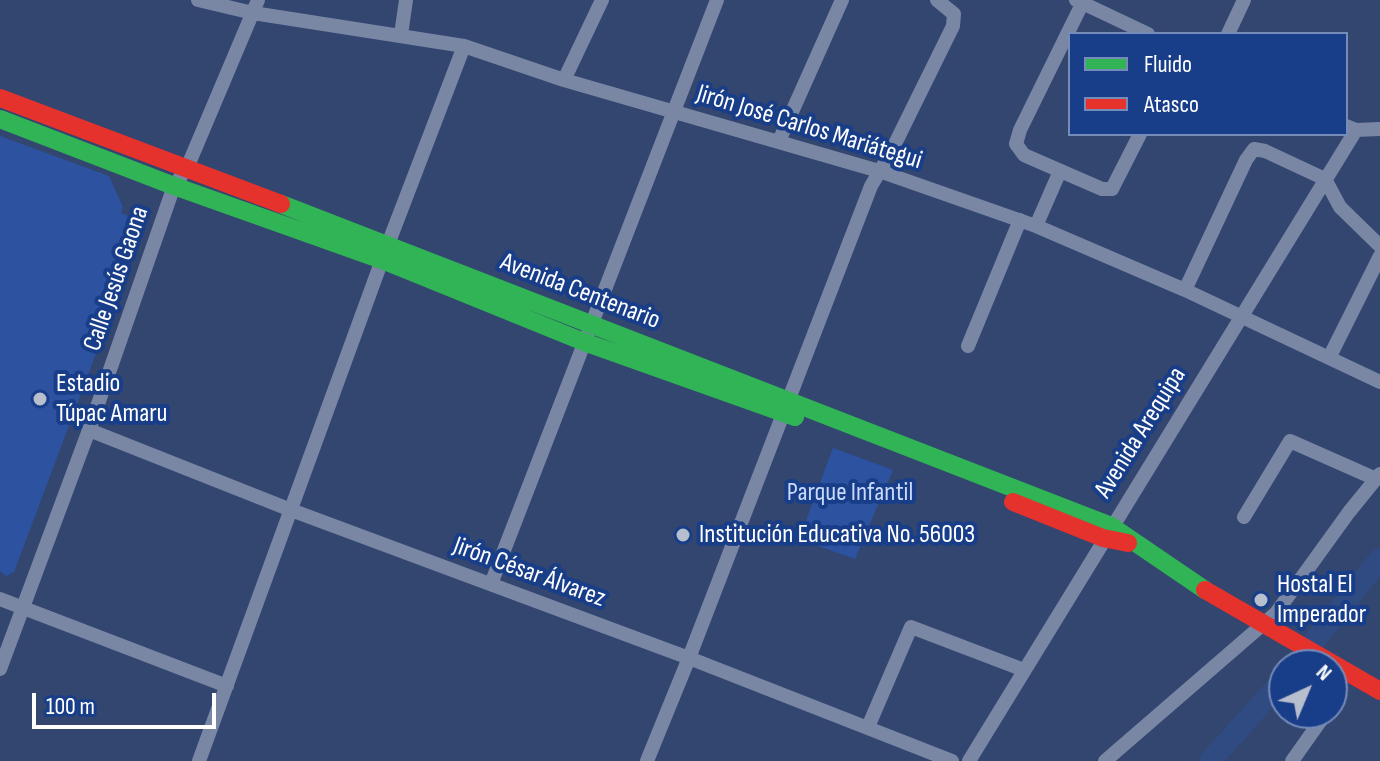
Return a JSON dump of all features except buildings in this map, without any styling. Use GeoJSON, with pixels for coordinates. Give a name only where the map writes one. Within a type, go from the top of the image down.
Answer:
{"type":"FeatureCollection","features":[{"type":"Feature","properties":{"kind":"street","name":"Jirón José Carlos Mariátegui"},"geometry":{"type":"LineString","coordinates":[[198,0],[255,6],[464,46],[564,80],[879,171],[1036,226],[1185,290],[1380,382]]}},
{"type":"Feature","properties":{"kind":"street"},"geometry":{"type":"LineString","coordinates":[[401,35],[406,0]]}},
{"type":"Feature","properties":{"kind":"street"},"geometry":{"type":"LineString","coordinates":[[564,80],[602,0]]}},
{"type":"Feature","properties":{"kind":"street"},"geometry":{"type":"LineString","coordinates":[[491,584],[717,0]]}},
{"type":"Feature","properties":{"kind":"street"},"geometry":{"type":"LineString","coordinates":[[779,141],[842,0]]}},
{"type":"Feature","properties":{"kind":"street"},"geometry":{"type":"LineString","coordinates":[[647,761],[871,186],[953,26],[954,14],[937,0]]}},
{"type":"Feature","properties":{"kind":"street"},"geometry":{"type":"LineString","coordinates":[[1229,32],[1244,0]]}},
{"type":"Feature","properties":{"kind":"street"},"geometry":{"type":"LineString","coordinates":[[1139,136],[1112,189],[1102,189],[1024,155],[1016,144],[1081,1],[1144,32]]}},
{"type":"Feature","properties":{"kind":"street","name":"Calle Jesús Gaona"},"geometry":{"type":"LineString","coordinates":[[0,669],[89,430],[174,186],[187,168],[255,6]]}},
{"type":"Feature","properties":{"kind":"street"},"geometry":{"type":"LineString","coordinates":[[199,761],[385,252],[464,46]]}},
{"type":"Feature","properties":{"kind":"street"},"geometry":{"type":"LineString","coordinates":[[0,98],[187,168],[587,333],[785,406],[1107,532],[1135,545],[1263,625],[1380,691]]}},
{"type":"Feature","properties":{"kind":"street"},"geometry":{"type":"LineString","coordinates":[[0,119],[174,186],[385,252]]}},
{"type":"Feature","properties":{"kind":"street"},"geometry":{"type":"LineString","coordinates":[[1351,128],[1380,129]]}},
{"type":"Feature","properties":{"kind":"street","name":"Avenida Arequipa"},"geometry":{"type":"LineString","coordinates":[[969,761],[1325,179],[1347,136]]}},
{"type":"Feature","properties":{"kind":"street"},"geometry":{"type":"LineString","coordinates":[[1185,290],[1254,149],[1265,151],[1325,179],[1340,207],[1380,246]]}},
{"type":"Feature","properties":{"kind":"street"},"geometry":{"type":"LineString","coordinates":[[1036,226],[1060,171]]}},
{"type":"Feature","properties":{"kind":"street"},"geometry":{"type":"LineString","coordinates":[[968,346],[1020,220]]}},
{"type":"Feature","properties":{"kind":"street"},"geometry":{"type":"LineString","coordinates":[[1329,358],[1380,256]]}},
{"type":"Feature","properties":{"kind":"street","name":"Jirón César Álvarez"},"geometry":{"type":"LineString","coordinates":[[89,430],[952,761]]}},
{"type":"Feature","properties":{"kind":"street"},"geometry":{"type":"LineString","coordinates":[[1105,761],[1276,613],[1378,476],[1290,441],[1244,517]]}},
{"type":"Feature","properties":{"kind":"street"},"geometry":{"type":"LineString","coordinates":[[0,599],[227,686]]}},
{"type":"Feature","properties":{"kind":"street"},"geometry":{"type":"LineString","coordinates":[[868,727],[911,627],[1024,670]]}},
{"type":"Feature","properties":{"kind":"street"},"geometry":{"type":"LineString","coordinates":[[1292,761],[1315,729]]}},
{"type":"Feature","properties":{"kind":"green space","name":"Estadio Túpac Amaru"},"geometry":{"type":"Polygon","coordinates":[[[0,136],[109,176],[123,207],[121,213],[134,218],[140,214],[146,220],[14,572],[6,576],[0,571],[0,136]]]}},
{"type":"Feature","properties":{"kind":"green space","name":"Parque Infantil"},"geometry":{"type":"Polygon","coordinates":[[[833,448],[893,470],[855,559],[799,539],[833,448]]]}},
{"type":"Feature","properties":{"kind":"waterway"},"geometry":{"type":"LineString","coordinates":[[1308,649],[1380,559]]}},
{"type":"Feature","properties":{"kind":"waterway"},"geometry":{"type":"LineString","coordinates":[[1210,761],[1268,697]]}},
{"type":"Feature","properties":{"kind":"traffic: fast"},"geometry":{"type":"LineString","coordinates":[[0,119],[174,186],[382,260],[584,342],[795,417]]}},
{"type":"Feature","properties":{"kind":"traffic: fast"},"geometry":{"type":"LineString","coordinates":[[281,204],[1111,526],[1205,590]]}},
{"type":"Feature","properties":{"kind":"traffic: jam"},"geometry":{"type":"LineString","coordinates":[[0,98],[281,204]]}},
{"type":"Feature","properties":{"kind":"traffic: jam"},"geometry":{"type":"LineString","coordinates":[[1013,502],[1103,538],[1128,543]]}},
{"type":"Feature","properties":{"kind":"traffic: jam"},"geometry":{"type":"LineString","coordinates":[[1205,590],[1380,691]]}},
{"type":"Feature","properties":{"kind":"place","name":"Estadio Túpac Amaru"},"geometry":{"type":"Point","coordinates":[40,399]}},
{"type":"Feature","properties":{"kind":"place","name":"Institución Educativa No. 56003"},"geometry":{"type":"Point","coordinates":[683,535]}},
{"type":"Feature","properties":{"kind":"place","name":"Hostal El Imperador"},"geometry":{"type":"Point","coordinates":[1261,600]}}]}
